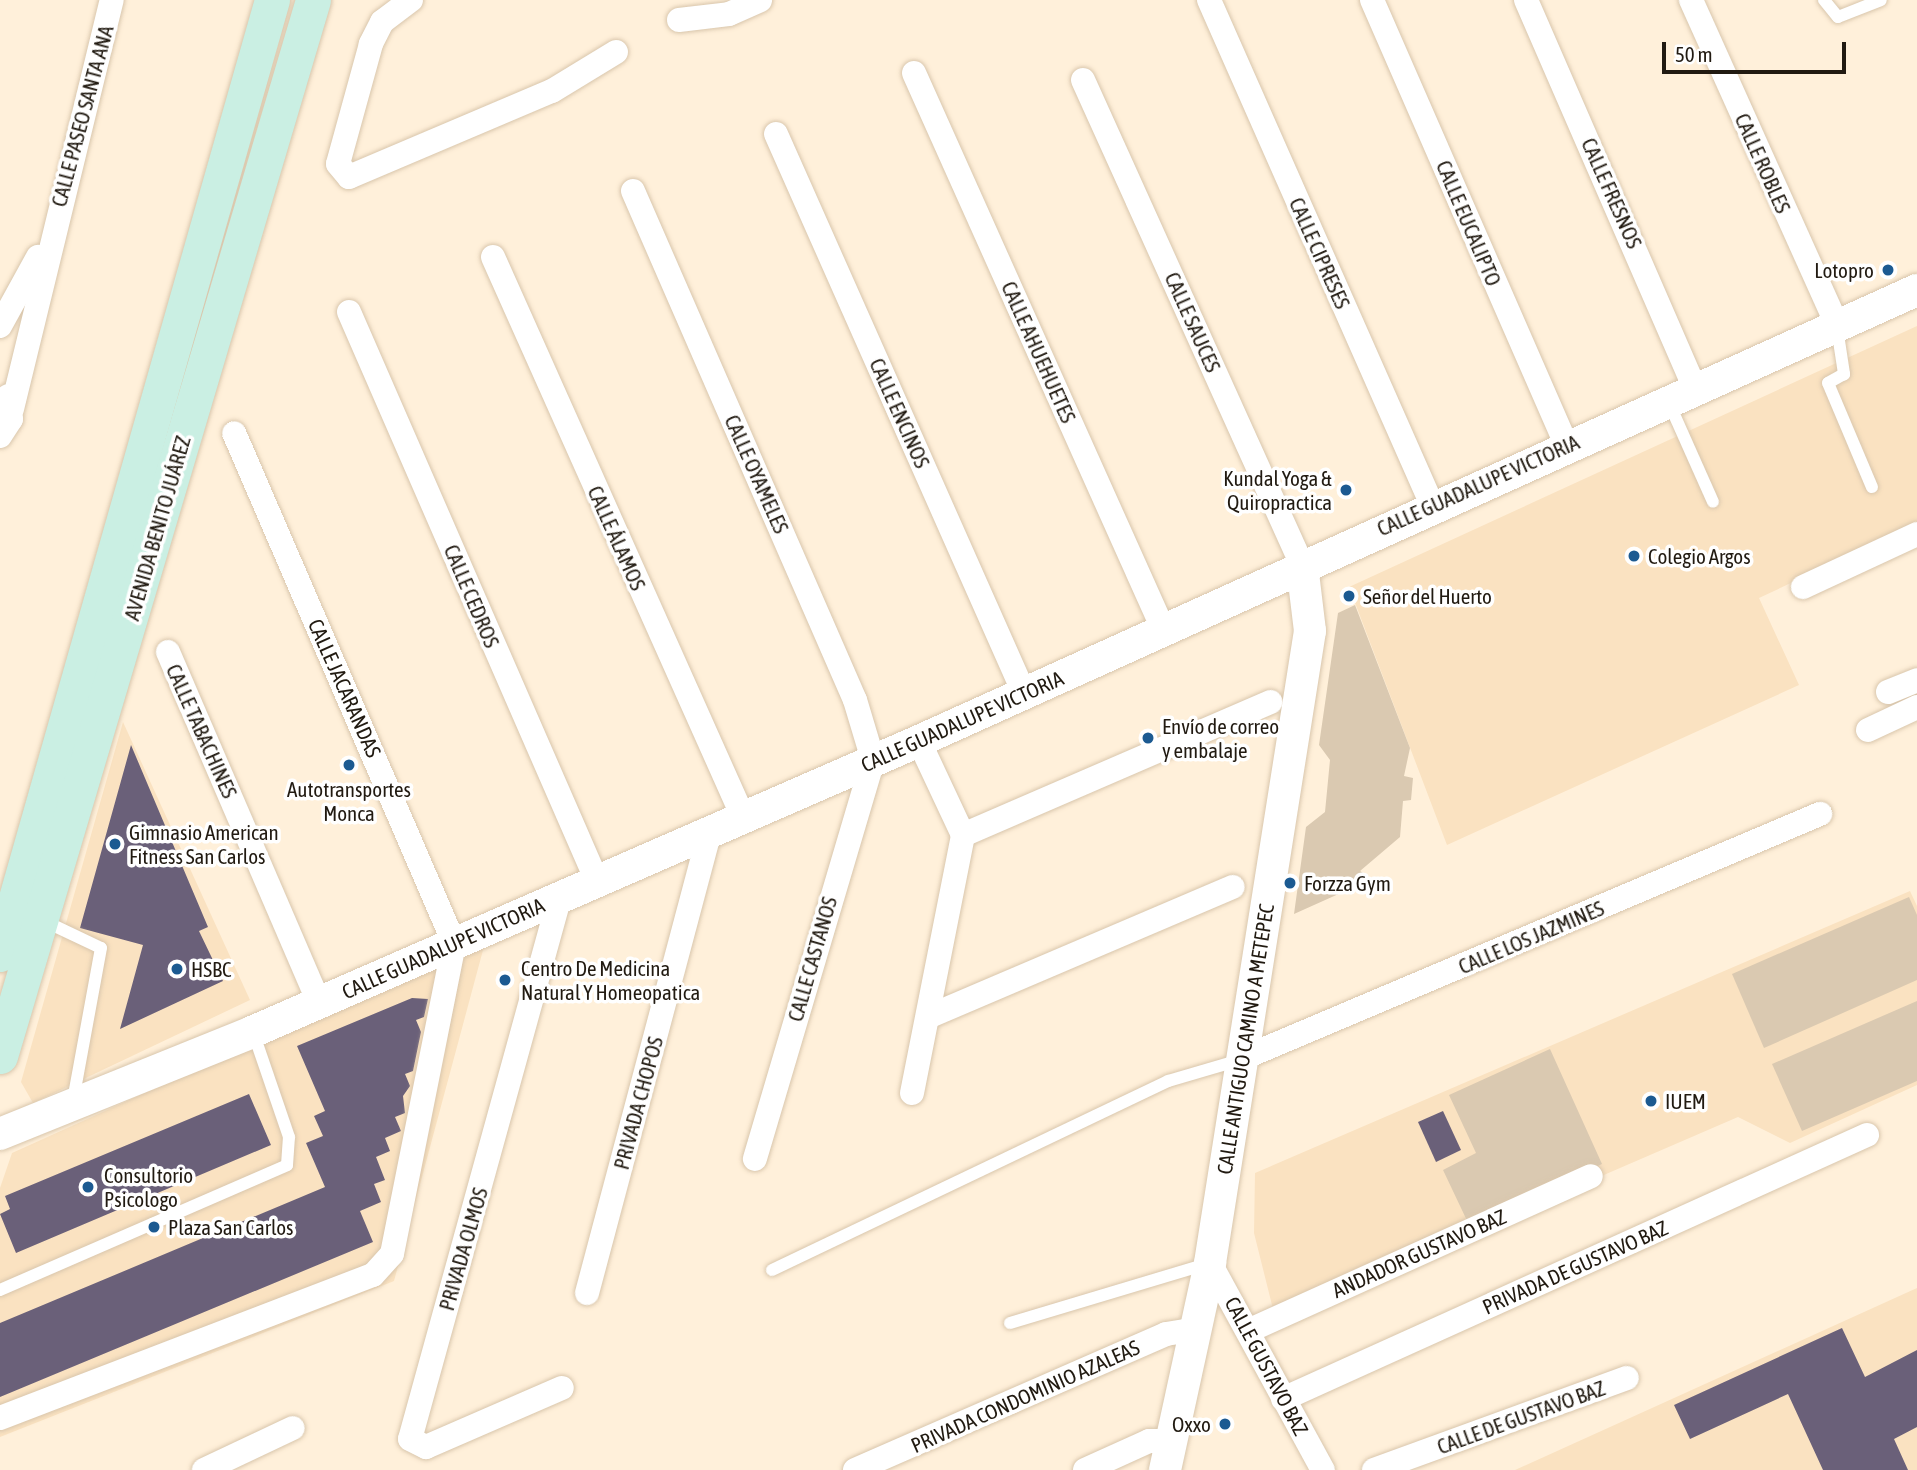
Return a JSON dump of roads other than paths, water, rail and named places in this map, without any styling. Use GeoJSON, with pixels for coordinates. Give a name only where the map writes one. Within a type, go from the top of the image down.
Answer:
{"type":"FeatureCollection","features":[{"type":"Feature","properties":{"kind":"main road","name":"AVENIDA BENITO JUÁREZ"},"geometry":{"type":"LineString","coordinates":[[0,954],[272,0]]}},
{"type":"Feature","properties":{"kind":"main road","name":"AVENIDA BENITO JUÁREZ"},"geometry":{"type":"LineString","coordinates":[[0,1056],[313,0]]}},
{"type":"Feature","properties":{"kind":"street","name":"CALLE PASEO SANTA ANA"},"geometry":{"type":"LineString","coordinates":[[0,453],[51,231],[112,0]]}},
{"type":"Feature","properties":{"kind":"street"},"geometry":{"type":"LineString","coordinates":[[411,0],[382,22],[371,44],[338,164],[349,177],[552,91],[616,52]]}},
{"type":"Feature","properties":{"kind":"street"},"geometry":{"type":"LineString","coordinates":[[679,20],[729,14],[760,0]]}},
{"type":"Feature","properties":{"kind":"street","name":"CALLE CIPRESES"},"geometry":{"type":"LineString","coordinates":[[1209,0],[1432,505]]}},
{"type":"Feature","properties":{"kind":"street","name":"CALLE EUCALIPTO"},"geometry":{"type":"LineString","coordinates":[[1372,0],[1566,445]]}},
{"type":"Feature","properties":{"kind":"street","name":"CALLE FRESNOS"},"geometry":{"type":"LineString","coordinates":[[1527,0],[1681,393]]}},
{"type":"Feature","properties":{"kind":"street","name":"CALLE ROBLES"},"geometry":{"type":"LineString","coordinates":[[1691,0],[1837,325]]}},
{"type":"Feature","properties":{"kind":"street","name":"CALLE AHUEHUETES"},"geometry":{"type":"LineString","coordinates":[[914,73],[1164,631]]}},
{"type":"Feature","properties":{"kind":"street","name":"CALLE SAUCES"},"geometry":{"type":"LineString","coordinates":[[1083,80],[1302,565]]}},
{"type":"Feature","properties":{"kind":"street","name":"CALLE ENCINOS"},"geometry":{"type":"LineString","coordinates":[[776,134],[1024,693]]}},
{"type":"Feature","properties":{"kind":"street","name":"CALLE OYAMELES"},"geometry":{"type":"LineString","coordinates":[[634,191],[855,700],[873,760]]}},
{"type":"Feature","properties":{"kind":"street","name":"CALLE PASEO SANTA ANA"},"geometry":{"type":"LineString","coordinates":[[0,326],[51,231]]}},
{"type":"Feature","properties":{"kind":"street","name":"CALLE ÁLAMOS"},"geometry":{"type":"LineString","coordinates":[[493,257],[743,817]]}},
{"type":"Feature","properties":{"kind":"street","name":"CALLE GUADALUPE VICTORIA"},"geometry":{"type":"LineString","coordinates":[[0,1134],[72,1109],[253,1032],[596,879],[919,741],[1164,631],[1432,505],[1917,290]]}},
{"type":"Feature","properties":{"kind":"street","name":"CALLE CEDROS"},"geometry":{"type":"LineString","coordinates":[[349,312],[596,879]]}},
{"type":"Feature","properties":{"kind":"street"},"geometry":{"type":"LineString","coordinates":[[0,387],[7,424]]}},
{"type":"Feature","properties":{"kind":"street","name":"CALLE JACARANDAS"},"geometry":{"type":"LineString","coordinates":[[234,433],[454,943]]}},
{"type":"Feature","properties":{"kind":"street"},"geometry":{"type":"LineString","coordinates":[[1803,587],[1917,534]]}},
{"type":"Feature","properties":{"kind":"street","name":"CALLE ANTIGUO CAMINO A METEPEC"},"geometry":{"type":"LineString","coordinates":[[1168,1456],[1210,1263],[1310,631],[1302,565]]}},
{"type":"Feature","properties":{"kind":"street","name":"CALLE TABACHINES"},"geometry":{"type":"LineString","coordinates":[[168,652],[319,1002]]}},
{"type":"Feature","properties":{"kind":"street"},"geometry":{"type":"LineString","coordinates":[[1888,692],[1917,680]]}},
{"type":"Feature","properties":{"kind":"street"},"geometry":{"type":"LineString","coordinates":[[963,835],[1271,702]]}},
{"type":"Feature","properties":{"kind":"street"},"geometry":{"type":"LineString","coordinates":[[1868,730],[1917,707]]}},
{"type":"Feature","properties":{"kind":"street"},"geometry":{"type":"LineString","coordinates":[[912,1093],[930,1016],[963,835],[919,741]]}},
{"type":"Feature","properties":{"kind":"street","name":"CALLE CASTANOS"},"geometry":{"type":"LineString","coordinates":[[755,1159],[873,760]]}},
{"type":"Feature","properties":{"kind":"street","name":"CALLE LOS JAZMINES"},"geometry":{"type":"LineString","coordinates":[[1241,1059],[1820,814]]}},
{"type":"Feature","properties":{"kind":"street","name":"PRIVADA CHOPOS"},"geometry":{"type":"LineString","coordinates":[[587,1293],[710,832]]}},
{"type":"Feature","properties":{"kind":"street"},"geometry":{"type":"LineString","coordinates":[[930,1016],[1233,887]]}},
{"type":"Feature","properties":{"kind":"street","name":"PRIVADA OLMOS"},"geometry":{"type":"LineString","coordinates":[[560,896],[410,1438],[426,1447],[562,1388]]}},
{"type":"Feature","properties":{"kind":"street"},"geometry":{"type":"LineString","coordinates":[[0,1418],[373,1275],[388,1263],[454,943]]}},
{"type":"Feature","properties":{"kind":"street","name":"PRIVADA DE GUSTAVO BAZ"},"geometry":{"type":"LineString","coordinates":[[1283,1399],[1867,1135]]}},
{"type":"Feature","properties":{"kind":"street","name":"ANDADOR GUSTAVO BAZ"},"geometry":{"type":"LineString","coordinates":[[1248,1331],[1591,1176]]}},
{"type":"Feature","properties":{"kind":"street","name":"CALLE GUSTAVO BAZ"},"geometry":{"type":"LineString","coordinates":[[1210,1263],[1323,1470]]}},
{"type":"Feature","properties":{"kind":"street","name":"PRIVADA CONDOMINIO AZALEAS"},"geometry":{"type":"LineString","coordinates":[[855,1470],[1166,1334],[1197,1329]]}},
{"type":"Feature","properties":{"kind":"street","name":"CALLE DE GUSTAVO BAZ"},"geometry":{"type":"LineString","coordinates":[[1374,1470],[1627,1378]]}},
{"type":"Feature","properties":{"kind":"street"},"geometry":{"type":"LineString","coordinates":[[204,1470],[293,1428]]}},
{"type":"Feature","properties":{"kind":"street"},"geometry":{"type":"LineString","coordinates":[[1085,1470],[1149,1441],[1168,1456]]}},
{"type":"Feature","properties":{"kind":"lane"},"geometry":{"type":"LineString","coordinates":[[1824,0],[1838,17],[1881,0]]}},
{"type":"Feature","properties":{"kind":"lane"},"geometry":{"type":"LineString","coordinates":[[1837,325],[1844,374],[1828,383],[1872,487]]}},
{"type":"Feature","properties":{"kind":"lane"},"geometry":{"type":"LineString","coordinates":[[1681,393],[1713,502]]}},
{"type":"Feature","properties":{"kind":"lane"},"geometry":{"type":"LineString","coordinates":[[42,920],[102,948],[72,1109]]}},
{"type":"Feature","properties":{"kind":"lane"},"geometry":{"type":"LineString","coordinates":[[0,1290],[287,1165],[289,1137],[253,1032]]}},
{"type":"Feature","properties":{"kind":"lane"},"geometry":{"type":"LineString","coordinates":[[772,1270],[1168,1080],[1241,1059]]}},
{"type":"Feature","properties":{"kind":"lane"},"geometry":{"type":"LineString","coordinates":[[1010,1324],[1210,1263]]}},
{"type":"Feature","properties":{"kind":"place","name":"Lotopro"},"geometry":{"type":"Point","coordinates":[1888,270]}},
{"type":"Feature","properties":{"kind":"place","name":"Kundal Yoga & Quiropractica"},"geometry":{"type":"Point","coordinates":[1346,490]}},
{"type":"Feature","properties":{"kind":"place","name":"Colegio Argos"},"geometry":{"type":"Point","coordinates":[1634,556]}},
{"type":"Feature","properties":{"kind":"place","name":"Señor del Huerto"},"geometry":{"type":"Point","coordinates":[1349,596]}},
{"type":"Feature","properties":{"kind":"place","name":"Envío de correo y embalaje"},"geometry":{"type":"Point","coordinates":[1148,738]}},
{"type":"Feature","properties":{"kind":"place","name":"Autotransportes Monca"},"geometry":{"type":"Point","coordinates":[349,765]}},
{"type":"Feature","properties":{"kind":"place","name":"Gimnasio American Fitness San Carlos"},"geometry":{"type":"Point","coordinates":[115,844]}},
{"type":"Feature","properties":{"kind":"place","name":"Forzza Gym"},"geometry":{"type":"Point","coordinates":[1290,883]}},
{"type":"Feature","properties":{"kind":"place","name":"HSBC"},"geometry":{"type":"Point","coordinates":[177,969]}},
{"type":"Feature","properties":{"kind":"place","name":"Centro De Medicina Natural Y Homeopatica"},"geometry":{"type":"Point","coordinates":[505,980]}},
{"type":"Feature","properties":{"kind":"place","name":"IUEM"},"geometry":{"type":"Point","coordinates":[1651,1101]}},
{"type":"Feature","properties":{"kind":"place","name":"Consultorio Psicologo"},"geometry":{"type":"Point","coordinates":[88,1187]}},
{"type":"Feature","properties":{"kind":"place","name":"Plaza San Carlos"},"geometry":{"type":"Point","coordinates":[154,1227]}},
{"type":"Feature","properties":{"kind":"place","name":"Oxxo"},"geometry":{"type":"Point","coordinates":[1225,1424]}}]}
